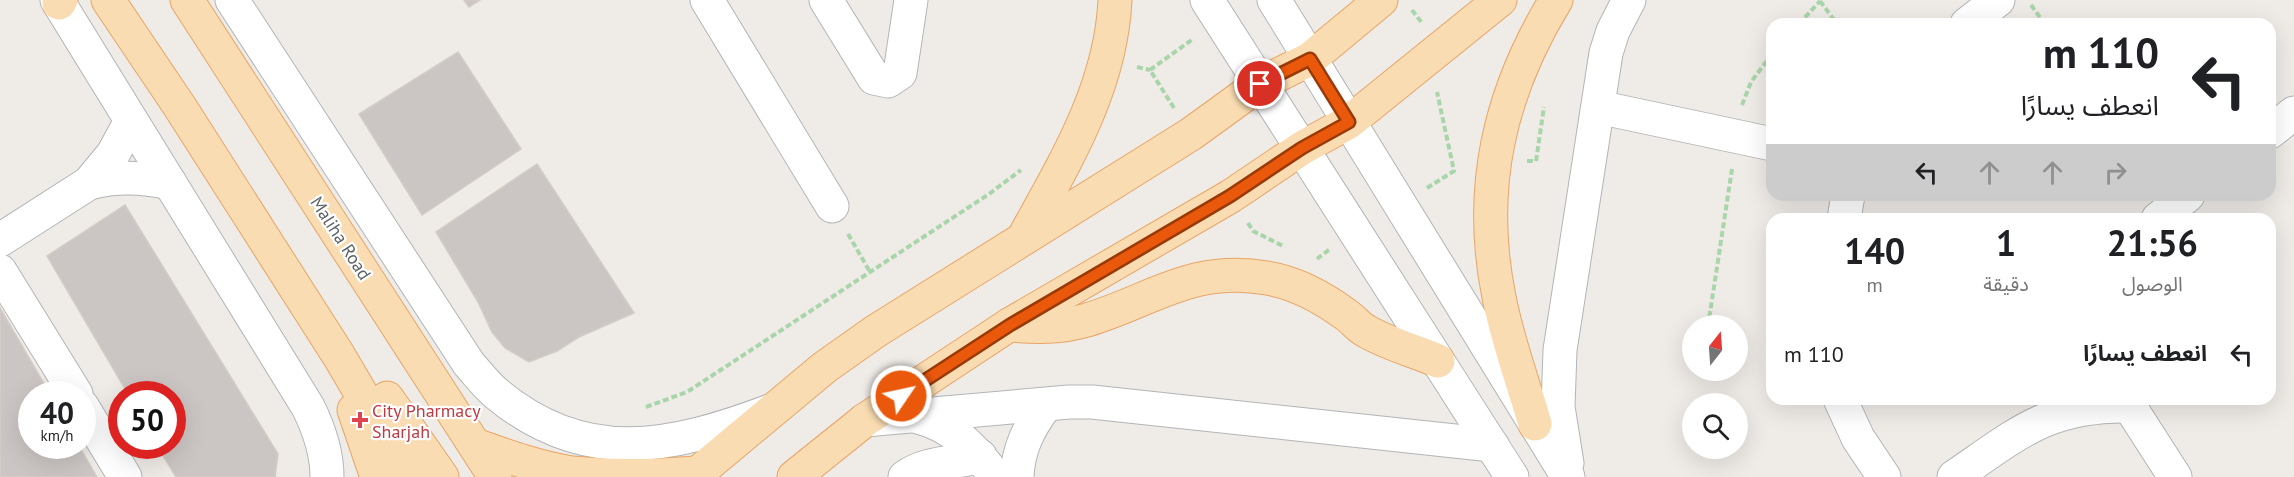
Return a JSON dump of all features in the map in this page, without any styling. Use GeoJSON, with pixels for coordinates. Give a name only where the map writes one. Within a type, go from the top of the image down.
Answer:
{"type":"FeatureCollection","features":[{"type":"Feature","properties":{"kind":"main road"},"geometry":{"type":"LineString","coordinates":[[108,0],[180,107],[339,356],[410,477]]}},
{"type":"Feature","properties":{"kind":"main road","name":"Maliha Road"},"geometry":{"type":"LineString","coordinates":[[187,0],[495,477]]}},
{"type":"Feature","properties":{"kind":"main road"},"geometry":{"type":"LineString","coordinates":[[1022,239],[1077,139],[1095,99],[1107,58],[1115,0]]}},
{"type":"Feature","properties":{"kind":"main road"},"geometry":{"type":"LineString","coordinates":[[475,445],[518,460],[572,473],[652,477],[695,475],[825,367],[876,331],[1191,134],[1260,84],[1310,59],[1381,0]]}},
{"type":"Feature","properties":{"kind":"main road"},"geometry":{"type":"LineString","coordinates":[[794,477],[865,420],[1010,325],[1230,196],[1302,148],[1349,122],[1500,0]]}},
{"type":"Feature","properties":{"kind":"main road"},"geometry":{"type":"LineString","coordinates":[[1535,424],[1499,298],[1492,253],[1490,206],[1494,160],[1508,100],[1531,44],[1556,0]]}},
{"type":"Feature","properties":{"kind":"main road"},"geometry":{"type":"LineString","coordinates":[[180,107],[219,142],[404,424],[442,477]]}},
{"type":"Feature","properties":{"kind":"main road"},"geometry":{"type":"LineString","coordinates":[[1010,325],[1035,327],[1077,322],[1194,279],[1242,276],[1266,278],[1310,292],[1348,316],[1365,331],[1438,361]]}},
{"type":"Feature","properties":{"kind":"main road"},"geometry":{"type":"LineString","coordinates":[[339,356],[348,394],[377,477]]}},
{"type":"Feature","properties":{"kind":"street"},"geometry":{"type":"LineString","coordinates":[[232,0],[469,364],[496,394],[536,422],[576,439],[619,445],[658,443],[698,434],[736,424],[774,410]]}},
{"type":"Feature","properties":{"kind":"street"},"geometry":{"type":"LineString","coordinates":[[707,0],[832,206]]}},
{"type":"Feature","properties":{"kind":"street"},"geometry":{"type":"LineString","coordinates":[[826,0],[874,78],[888,81],[900,73],[911,0]]}},
{"type":"Feature","properties":{"kind":"street"},"geometry":{"type":"LineString","coordinates":[[1207,0],[1512,477]]}},
{"type":"Feature","properties":{"kind":"street"},"geometry":{"type":"LineString","coordinates":[[1274,0],[1568,477]]}},
{"type":"Feature","properties":{"kind":"street"},"geometry":{"type":"LineString","coordinates":[[1568,477],[1558,407],[1559,360],[1606,53],[1613,32],[1629,0]]}},
{"type":"Feature","properties":{"kind":"street"},"geometry":{"type":"LineString","coordinates":[[1975,18],[1998,0]]}},
{"type":"Feature","properties":{"kind":"street"},"geometry":{"type":"LineString","coordinates":[[59,1],[308,407],[319,429],[325,451],[327,477]]}},
{"type":"Feature","properties":{"kind":"street"},"geometry":{"type":"LineString","coordinates":[[1598,107],[1766,143]]}},
{"type":"Feature","properties":{"kind":"street"},"geometry":{"type":"LineString","coordinates":[[2276,127],[2294,113]]}},
{"type":"Feature","properties":{"kind":"street"},"geometry":{"type":"LineString","coordinates":[[0,240],[89,183],[114,154],[131,121]]}},
{"type":"Feature","properties":{"kind":"street"},"geometry":{"type":"LineString","coordinates":[[89,183],[109,178],[129,177],[170,183]]}},
{"type":"Feature","properties":{"kind":"street"},"geometry":{"type":"LineString","coordinates":[[2166,213],[2180,201]]}},
{"type":"Feature","properties":{"kind":"street"},"geometry":{"type":"LineString","coordinates":[[0,271],[68,381]]}},
{"type":"Feature","properties":{"kind":"street"},"geometry":{"type":"LineString","coordinates":[[865,420],[1069,402],[1116,403],[1150,409],[1492,444]]}},
{"type":"Feature","properties":{"kind":"street"},"geometry":{"type":"LineString","coordinates":[[1017,477],[1017,465],[1023,443],[1032,423],[1046,405]]}},
{"type":"Feature","properties":{"kind":"street"},"geometry":{"type":"LineString","coordinates":[[1843,405],[1858,438],[1884,477]]}},
{"type":"Feature","properties":{"kind":"street"},"geometry":{"type":"LineString","coordinates":[[1954,477],[2031,425],[2054,416],[2110,405]]}},
{"type":"Feature","properties":{"kind":"street"},"geometry":{"type":"LineString","coordinates":[[2127,405],[2175,477]]}},
{"type":"Feature","properties":{"kind":"street"},"geometry":{"type":"LineString","coordinates":[[904,416],[934,421],[947,427],[959,435],[988,467]]}},
{"type":"Feature","properties":{"kind":"street"},"geometry":{"type":"LineString","coordinates":[[96,429],[125,477]]}},
{"type":"Feature","properties":{"kind":"street"},"geometry":{"type":"LineString","coordinates":[[905,477],[933,464],[958,462],[988,467]]}},
{"type":"Feature","properties":{"kind":"path"},"geometry":{"type":"LineString","coordinates":[[2027,0],[2040,18]]}},
{"type":"Feature","properties":{"kind":"path"},"geometry":{"type":"LineString","coordinates":[[1804,18],[1820,1],[1833,18]]}},
{"type":"Feature","properties":{"kind":"path"},"geometry":{"type":"LineString","coordinates":[[1710,315],[1743,100],[1751,82],[1766,62]]}},
{"type":"Feature","properties":{"kind":"path"},"geometry":{"type":"LineString","coordinates":[[636,408],[647,407],[687,392],[989,194],[1022,168]]}},
{"type":"Feature","properties":{"kind":"path"},"geometry":{"type":"LineString","coordinates":[[832,206],[870,272]]}},
{"type":"Feature","properties":{"kind":"building"},"geometry":{"type":"Polygon","coordinates":[[[464,0],[480,0],[469,7],[464,0]]]}},
{"type":"Feature","properties":{"kind":"building"},"geometry":{"type":"Polygon","coordinates":[[[458,52],[521,149],[422,215],[359,114],[458,52]]]}},
{"type":"Feature","properties":{"kind":"building"},"geometry":{"type":"Polygon","coordinates":[[[537,164],[634,313],[579,337],[557,351],[529,362],[505,348],[492,332],[478,302],[436,232],[537,164]]]}},
{"type":"Feature","properties":{"kind":"building"},"geometry":{"type":"Polygon","coordinates":[[[125,205],[278,454],[275,477],[176,477],[165,459],[186,459],[186,381],[120,381],[47,256],[125,205]]]}},
{"type":"Feature","properties":{"kind":"building"},"geometry":{"type":"Polygon","coordinates":[[[0,308],[42,381],[18,381],[18,459],[87,459],[97,477],[0,477],[0,308]]]}},
{"type":"Feature","properties":{"kind":"place","name":"City Pharmacy Sharjah"},"geometry":{"type":"Point","coordinates":[360,420]}},
{"type":"Feature","properties":{"kind":"route"},"geometry":{"type":"LineString","coordinates":[[901,396],[1010,325],[1230,196],[1302,148],[1349,122],[1310,59],[1260,84]]}}]}
